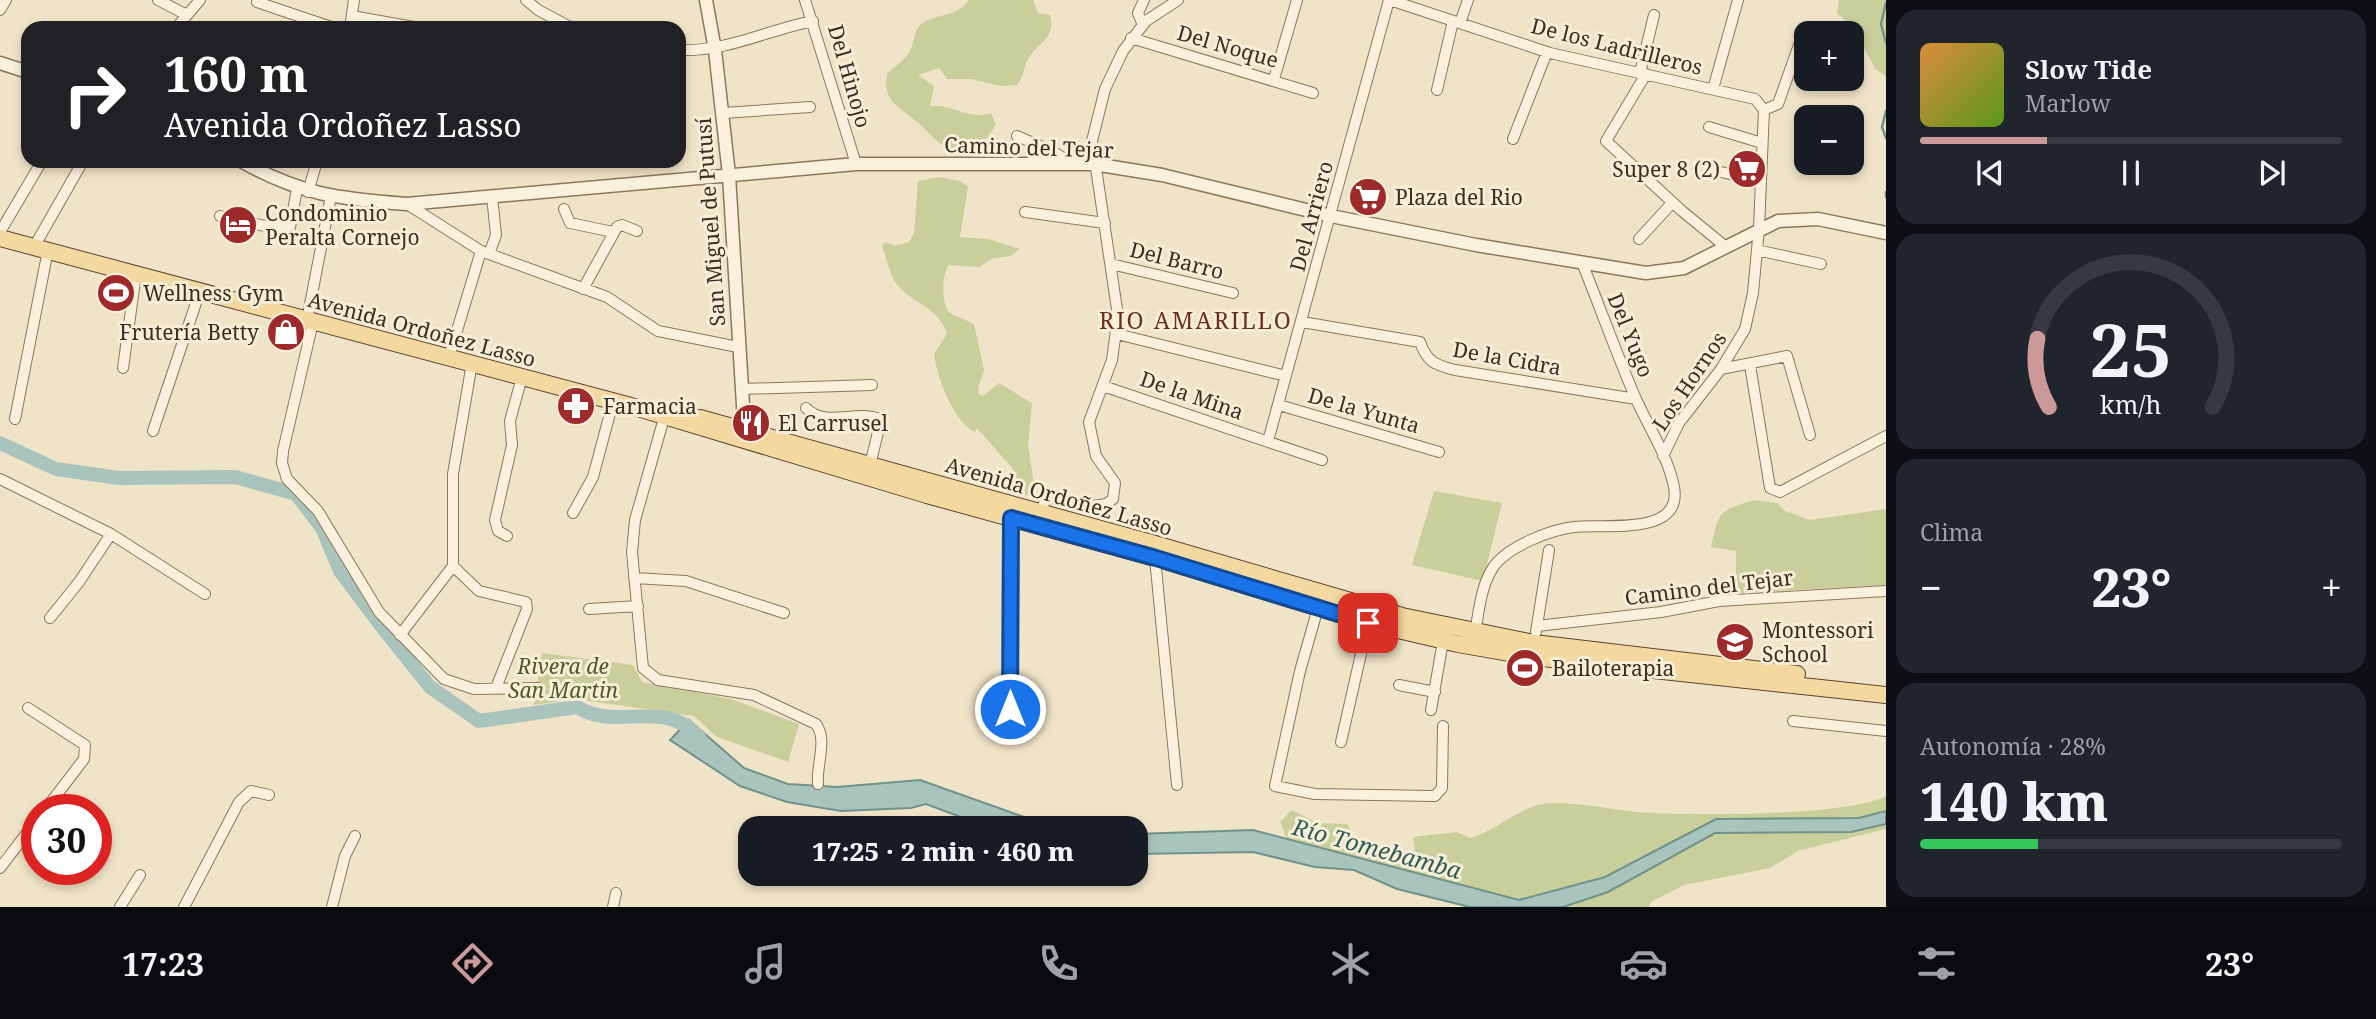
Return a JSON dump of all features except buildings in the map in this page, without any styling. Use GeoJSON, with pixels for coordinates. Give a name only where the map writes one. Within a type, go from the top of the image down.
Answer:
{"type":"FeatureCollection","features":[{"type":"Feature","properties":{"kind":"main road","name":"Avenida Ordoñez Lasso"},"geometry":{"type":"LineString","coordinates":[[0,237],[746,436],[1011,518],[1156,558],[1368,623],[1444,641],[1474,640]]}},
{"type":"Feature","properties":{"kind":"main road","name":"Avenida Ordoñez Lasso"},"geometry":{"type":"LineString","coordinates":[[746,436],[870,465],[1474,640]]}},
{"type":"Feature","properties":{"kind":"main road"},"geometry":{"type":"LineString","coordinates":[[1474,640],[1534,643],[1886,685]]}},
{"type":"Feature","properties":{"kind":"main road"},"geometry":{"type":"LineString","coordinates":[[1474,640],[1532,657],[1886,695]]}},
{"type":"Feature","properties":{"kind":"street"},"geometry":{"type":"LineString","coordinates":[[0,10],[6,0]]}},
{"type":"Feature","properties":{"kind":"street"},"geometry":{"type":"LineString","coordinates":[[158,0],[187,15]]}},
{"type":"Feature","properties":{"kind":"street"},"geometry":{"type":"LineString","coordinates":[[182,21],[200,0]]}},
{"type":"Feature","properties":{"kind":"street"},"geometry":{"type":"LineString","coordinates":[[351,21],[354,0]]}},
{"type":"Feature","properties":{"kind":"street"},"geometry":{"type":"LineString","coordinates":[[526,0],[559,21]]}},
{"type":"Feature","properties":{"kind":"street","name":"San Miguel de Putusí"},"geometry":{"type":"LineString","coordinates":[[706,0],[715,50],[729,175],[738,347],[746,436]]}},
{"type":"Feature","properties":{"kind":"street","name":"Del Hinojo"},"geometry":{"type":"LineString","coordinates":[[805,0],[856,164]]}},
{"type":"Feature","properties":{"kind":"street"},"geometry":{"type":"LineString","coordinates":[[1143,25],[1138,13],[1144,0]]}},
{"type":"Feature","properties":{"kind":"street"},"geometry":{"type":"LineString","coordinates":[[1040,513],[1045,501],[1052,497],[1094,506],[1106,504],[1112,499],[1115,483],[1096,456],[1090,439],[1089,422],[1103,386],[1117,334],[1111,264],[1092,141],[1096,116],[1105,89],[1131,38],[1143,25],[1178,0]]}},
{"type":"Feature","properties":{"kind":"street"},"geometry":{"type":"LineString","coordinates":[[1274,79],[1297,0]]}},
{"type":"Feature","properties":{"kind":"street","name":"De los Ladrilleros"},"geometry":{"type":"LineString","coordinates":[[1390,0],[1547,52],[1755,99],[1763,110]]}},
{"type":"Feature","properties":{"kind":"street","name":"Del Arriero"},"geometry":{"type":"LineString","coordinates":[[1268,441],[1390,0]]}},
{"type":"Feature","properties":{"kind":"street"},"geometry":{"type":"LineString","coordinates":[[1437,90],[1457,22],[1468,0]]}},
{"type":"Feature","properties":{"kind":"street"},"geometry":{"type":"LineString","coordinates":[[1713,89],[1738,0]]}},
{"type":"Feature","properties":{"kind":"street"},"geometry":{"type":"LineString","coordinates":[[257,2],[313,21]]}},
{"type":"Feature","properties":{"kind":"street"},"geometry":{"type":"LineString","coordinates":[[1654,15],[1643,73],[1606,141],[1672,203],[1726,247]]}},
{"type":"Feature","properties":{"kind":"street"},"geometry":{"type":"LineString","coordinates":[[352,16],[380,21]]}},
{"type":"Feature","properties":{"kind":"street"},"geometry":{"type":"LineString","coordinates":[[686,50],[715,50],[776,28],[813,21]]}},
{"type":"Feature","properties":{"kind":"street","name":"Del Noque"},"geometry":{"type":"LineString","coordinates":[[1131,38],[1274,79],[1313,93]]}},
{"type":"Feature","properties":{"kind":"street"},"geometry":{"type":"LineString","coordinates":[[1513,139],[1547,52]]}},
{"type":"Feature","properties":{"kind":"street"},"geometry":{"type":"LineString","coordinates":[[1763,110],[1778,104],[1794,61]]}},
{"type":"Feature","properties":{"kind":"street"},"geometry":{"type":"LineString","coordinates":[[0,63],[21,70]]}},
{"type":"Feature","properties":{"kind":"street"},"geometry":{"type":"LineString","coordinates":[[723,113],[810,107]]}},
{"type":"Feature","properties":{"kind":"street","name":"Los Hornos"},"geometry":{"type":"LineString","coordinates":[[1474,640],[1484,586],[1504,555],[1562,529],[1644,526],[1659,519],[1670,506],[1674,490],[1663,456],[1679,423],[1721,369],[1745,329],[1759,229],[1763,110]]}},
{"type":"Feature","properties":{"kind":"street"},"geometry":{"type":"LineString","coordinates":[[1709,127],[1762,143]]}},
{"type":"Feature","properties":{"kind":"street"},"geometry":{"type":"LineString","coordinates":[[1017,136],[1052,151],[1073,164]]}},
{"type":"Feature","properties":{"kind":"street","name":"Camino del Tejar"},"geometry":{"type":"LineString","coordinates":[[255,168],[303,191],[407,204],[856,164],[1094,164],[1162,175],[1331,216],[1583,265],[1646,273],[1684,268],[1778,221],[1809,219],[1886,233]]}},
{"type":"Feature","properties":{"kind":"street"},"geometry":{"type":"LineString","coordinates":[[0,232],[38,168]]}},
{"type":"Feature","properties":{"kind":"street"},"geometry":{"type":"LineString","coordinates":[[15,419],[41,249],[80,168]]}},
{"type":"Feature","properties":{"kind":"street"},"geometry":{"type":"LineString","coordinates":[[220,216],[269,227],[290,227],[314,168]]}},
{"type":"Feature","properties":{"kind":"street"},"geometry":{"type":"LineString","coordinates":[[1712,170],[1760,181]]}},
{"type":"Feature","properties":{"kind":"street"},"geometry":{"type":"LineString","coordinates":[[331,196],[310,321],[283,451],[283,472],[318,511],[379,612],[449,682],[474,689],[538,688]]}},
{"type":"Feature","properties":{"kind":"street"},"geometry":{"type":"LineString","coordinates":[[449,357],[485,252],[495,235],[492,196]]}},
{"type":"Feature","properties":{"kind":"street"},"geometry":{"type":"LineString","coordinates":[[1639,239],[1672,203]]}},
{"type":"Feature","properties":{"kind":"street"},"geometry":{"type":"LineString","coordinates":[[407,204],[485,252],[607,297],[658,331],[738,347]]}},
{"type":"Feature","properties":{"kind":"street"},"geometry":{"type":"LineString","coordinates":[[564,209],[570,223],[613,232]]}},
{"type":"Feature","properties":{"kind":"street"},"geometry":{"type":"LineString","coordinates":[[1025,212],[1105,223]]}},
{"type":"Feature","properties":{"kind":"street"},"geometry":{"type":"LineString","coordinates":[[583,289],[619,225],[637,231]]}},
{"type":"Feature","properties":{"kind":"street"},"geometry":{"type":"LineString","coordinates":[[1757,250],[1821,264]]}},
{"type":"Feature","properties":{"kind":"street","name":"Del Barro"},"geometry":{"type":"LineString","coordinates":[[1111,264],[1233,293]]}},
{"type":"Feature","properties":{"kind":"street","name":"Del Yugo"},"geometry":{"type":"LineString","coordinates":[[1583,265],[1636,398],[1663,456]]}},
{"type":"Feature","properties":{"kind":"street"},"geometry":{"type":"LineString","coordinates":[[123,368],[136,274]]}},
{"type":"Feature","properties":{"kind":"street"},"geometry":{"type":"LineString","coordinates":[[153,431],[201,290]]}},
{"type":"Feature","properties":{"kind":"street","name":"De la Cidra"},"geometry":{"type":"LineString","coordinates":[[1302,323],[1420,342],[1424,356],[1433,364],[1455,370],[1636,398]]}},
{"type":"Feature","properties":{"kind":"street"},"geometry":{"type":"LineString","coordinates":[[1117,334],[1286,376]]}},
{"type":"Feature","properties":{"kind":"street"},"geometry":{"type":"LineString","coordinates":[[1721,369],[1783,356],[1789,359],[1810,435]]}},
{"type":"Feature","properties":{"kind":"street"},"geometry":{"type":"LineString","coordinates":[[400,635],[453,566],[453,474],[472,363]]}},
{"type":"Feature","properties":{"kind":"street"},"geometry":{"type":"LineString","coordinates":[[1750,365],[1770,488],[1774,491],[1780,492],[1886,436]]}},
{"type":"Feature","properties":{"kind":"street"},"geometry":{"type":"LineString","coordinates":[[507,536],[498,531],[495,520],[512,445],[510,421],[522,377]]}},
{"type":"Feature","properties":{"kind":"street"},"geometry":{"type":"LineString","coordinates":[[742,390],[872,385]]}},
{"type":"Feature","properties":{"kind":"street","name":"De la Mina"},"geometry":{"type":"LineString","coordinates":[[1103,386],[1322,460]]}},
{"type":"Feature","properties":{"kind":"street"},"geometry":{"type":"LineString","coordinates":[[573,513],[593,477],[613,402]]}},
{"type":"Feature","properties":{"kind":"street","name":"De la Yunta"},"geometry":{"type":"LineString","coordinates":[[1279,405],[1439,452]]}},
{"type":"Feature","properties":{"kind":"street"},"geometry":{"type":"LineString","coordinates":[[806,408],[820,417],[869,417],[881,421],[870,465]]}},
{"type":"Feature","properties":{"kind":"street"},"geometry":{"type":"LineString","coordinates":[[665,414],[635,520],[632,552],[643,668],[649,676],[657,680],[754,695],[816,724],[822,740],[818,754],[818,784]]}},
{"type":"Feature","properties":{"kind":"street"},"geometry":{"type":"LineString","coordinates":[[0,479],[111,534],[205,594]]}},
{"type":"Feature","properties":{"kind":"street"},"geometry":{"type":"LineString","coordinates":[[1010,735],[1011,518]]}},
{"type":"Feature","properties":{"kind":"street"},"geometry":{"type":"LineString","coordinates":[[50,618],[87,572],[111,534]]}},
{"type":"Feature","properties":{"kind":"street"},"geometry":{"type":"LineString","coordinates":[[1534,643],[1549,550]]}},
{"type":"Feature","properties":{"kind":"street"},"geometry":{"type":"LineString","coordinates":[[1156,558],[1177,785]]}},
{"type":"Feature","properties":{"kind":"street"},"geometry":{"type":"LineString","coordinates":[[453,566],[479,591],[517,599],[528,605],[496,688]]}},
{"type":"Feature","properties":{"kind":"street"},"geometry":{"type":"LineString","coordinates":[[634,578],[686,581],[784,613]]}},
{"type":"Feature","properties":{"kind":"street","name":"Camino del Tejar"},"geometry":{"type":"LineString","coordinates":[[1537,626],[1661,612],[1719,601],[1886,590]]}},
{"type":"Feature","properties":{"kind":"street"},"geometry":{"type":"LineString","coordinates":[[589,609],[638,606]]}},
{"type":"Feature","properties":{"kind":"street"},"geometry":{"type":"LineString","coordinates":[[1318,608],[1300,671],[1275,786],[1315,794],[1435,796],[1442,788],[1443,726]]}},
{"type":"Feature","properties":{"kind":"street"},"geometry":{"type":"LineString","coordinates":[[1341,742],[1368,623]]}},
{"type":"Feature","properties":{"kind":"street"},"geometry":{"type":"LineString","coordinates":[[1432,710],[1444,641]]}},
{"type":"Feature","properties":{"kind":"street"},"geometry":{"type":"LineString","coordinates":[[1399,685],[1435,692]]}},
{"type":"Feature","properties":{"kind":"street"},"geometry":{"type":"LineString","coordinates":[[28,708],[85,745],[87,749],[84,760],[57,794]]}},
{"type":"Feature","properties":{"kind":"street"},"geometry":{"type":"LineString","coordinates":[[1793,721],[1886,731]]}},
{"type":"Feature","properties":{"kind":"street"},"geometry":{"type":"LineString","coordinates":[[184,907],[239,802],[251,791],[269,796]]}},
{"type":"Feature","properties":{"kind":"street"},"geometry":{"type":"LineString","coordinates":[[332,907],[345,856],[355,836]]}},
{"type":"Feature","properties":{"kind":"street"},"geometry":{"type":"LineString","coordinates":[[0,868],[21,841]]}},
{"type":"Feature","properties":{"kind":"street"},"geometry":{"type":"LineString","coordinates":[[120,907],[140,875]]}},
{"type":"Feature","properties":{"kind":"street"},"geometry":{"type":"LineString","coordinates":[[613,907],[616,893]]}},
{"type":"Feature","properties":{"kind":"green space"},"geometry":{"type":"Polygon","coordinates":[[[968,0],[1033,0],[1038,13],[1050,15],[1051,29],[1028,59],[1017,85],[1000,86],[971,79],[947,79],[939,68],[918,75],[934,86],[930,106],[976,115],[991,113],[996,125],[981,146],[956,150],[939,143],[898,107],[889,97],[886,83],[887,74],[910,51],[916,31],[921,25],[929,19],[960,9],[968,0]]]}},
{"type":"Feature","properties":{"kind":"green space"},"geometry":{"type":"Polygon","coordinates":[[[1839,0],[1886,0],[1886,76],[1875,69],[1864,48],[1864,21],[1846,21],[1837,13],[1839,0]]]}},
{"type":"Feature","properties":{"kind":"green space"},"geometry":{"type":"Polygon","coordinates":[[[939,177],[960,181],[968,187],[960,237],[988,239],[1020,249],[1011,256],[994,258],[979,267],[949,265],[943,288],[948,312],[974,324],[984,370],[978,388],[979,394],[983,396],[999,383],[1032,403],[1028,445],[1034,484],[1027,496],[1020,490],[1012,468],[977,428],[975,432],[967,427],[953,409],[942,386],[934,354],[947,334],[943,324],[895,282],[882,246],[885,242],[895,246],[909,242],[914,233],[918,181],[939,177]]]}},
{"type":"Feature","properties":{"kind":"green space"},"geometry":{"type":"Polygon","coordinates":[[[1434,491],[1502,503],[1483,581],[1412,565],[1434,491]]]}},
{"type":"Feature","properties":{"kind":"green space"},"geometry":{"type":"Polygon","coordinates":[[[1754,500],[1777,503],[1785,511],[1810,520],[1886,509],[1886,585],[1736,593],[1736,551],[1711,547],[1718,520],[1722,515],[1733,507],[1754,500]]]}},
{"type":"Feature","properties":{"kind":"green space","name":"Rivera de San Martin"},"geometry":{"type":"Polygon","coordinates":[[[542,653],[633,665],[642,682],[731,699],[799,724],[788,762],[717,737],[694,716],[575,699],[534,705],[542,653]]]}},
{"type":"Feature","properties":{"kind":"green space"},"geometry":{"type":"Polygon","coordinates":[[[1886,796],[1886,811],[1859,818],[1716,819],[1605,877],[1521,900],[1428,882],[1288,842],[1280,822],[1292,810],[1317,823],[1347,824],[1354,836],[1404,856],[1415,850],[1413,837],[1457,832],[1470,838],[1542,804],[1578,804],[1653,813],[1738,814],[1809,811],[1867,803],[1886,796]]]}},
{"type":"Feature","properties":{"kind":"green space"},"geometry":{"type":"Polygon","coordinates":[[[1886,823],[1886,829],[1798,851],[1770,868],[1684,885],[1651,902],[1649,907],[1563,907],[1608,892],[1715,833],[1851,832],[1886,823]]]}},
{"type":"Feature","properties":{"kind":"water"},"geometry":{"type":"Polygon","coordinates":[[[689,720],[744,768],[788,784],[837,787],[920,780],[1021,816],[958,816],[926,804],[911,808],[841,811],[787,802],[740,786],[670,740],[689,720]]]}},
{"type":"Feature","properties":{"kind":"water"},"geometry":{"type":"Polygon","coordinates":[[[1886,811],[1886,824],[1851,832],[1715,833],[1608,892],[1563,907],[1470,907],[1397,889],[1354,870],[1315,867],[1253,852],[1148,854],[1148,834],[1253,830],[1519,900],[1605,877],[1716,819],[1859,818],[1886,811]]]}},
{"type":"Feature","properties":{"kind":"waterway"},"geometry":{"type":"LineString","coordinates":[[1886,3],[1881,24],[1886,43]]}},
{"type":"Feature","properties":{"kind":"waterway"},"geometry":{"type":"LineString","coordinates":[[1886,111],[1882,127],[1886,138]]}},
{"type":"Feature","properties":{"kind":"waterway"},"geometry":{"type":"LineString","coordinates":[[1886,192],[1886,197]]}},
{"type":"Feature","properties":{"kind":"waterway","name":"Río Tomebamba"},"geometry":{"type":"LineString","coordinates":[[0,443],[56,469],[119,478],[235,477],[296,494],[322,528],[340,571],[430,687],[479,721],[577,707],[608,717],[671,719],[685,725],[699,737]]}},
{"type":"Feature","properties":{"kind":"place","name":"Super 8 (2)"},"geometry":{"type":"Point","coordinates":[1747,169]}},
{"type":"Feature","properties":{"kind":"place","name":"Plaza del Rio"},"geometry":{"type":"Point","coordinates":[1368,197]}},
{"type":"Feature","properties":{"kind":"place","name":"Condominio Peralta Cornejo"},"geometry":{"type":"Point","coordinates":[238,225]}},
{"type":"Feature","properties":{"kind":"place","name":"Wellness Gym"},"geometry":{"type":"Point","coordinates":[116,293]}},
{"type":"Feature","properties":{"kind":"place","name":"Frutería Betty"},"geometry":{"type":"Point","coordinates":[286,332]}},
{"type":"Feature","properties":{"kind":"place","name":"Farmacia"},"geometry":{"type":"Point","coordinates":[576,406]}},
{"type":"Feature","properties":{"kind":"place","name":"El Carrusel"},"geometry":{"type":"Point","coordinates":[751,423]}},
{"type":"Feature","properties":{"kind":"place","name":"Montessori School"},"geometry":{"type":"Point","coordinates":[1735,642]}},
{"type":"Feature","properties":{"kind":"place","name":"Bailoterapia"},"geometry":{"type":"Point","coordinates":[1525,668]}},
{"type":"Feature","properties":{"kind":"district","name":"RIO AMARILLO"},"geometry":{"type":"Point","coordinates":[1196,320]}},
{"type":"Feature","properties":{"kind":"route"},"geometry":{"type":"LineString","coordinates":[[1010,709],[1011,518],[1156,558],[1368,623]]}}]}
